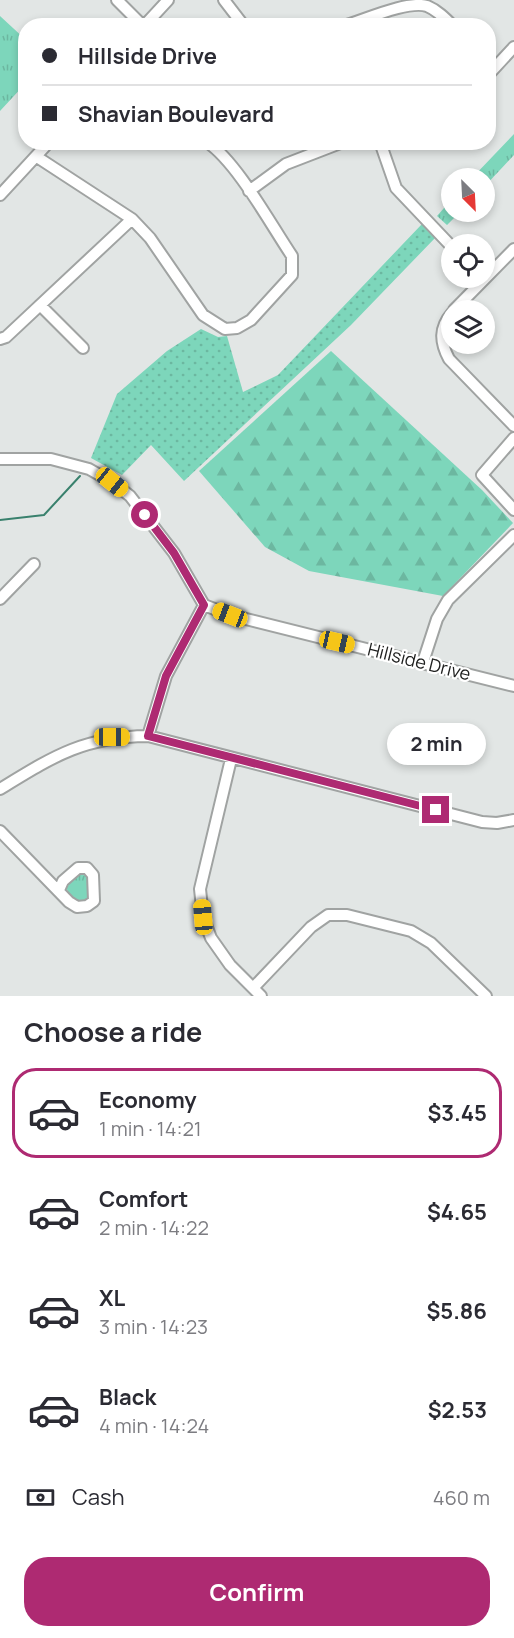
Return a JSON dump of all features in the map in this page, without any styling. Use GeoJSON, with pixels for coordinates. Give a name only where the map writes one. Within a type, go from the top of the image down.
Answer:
{"type":"FeatureCollection","features":[{"type":"Feature","properties":{"kind":"street"},"geometry":{"type":"LineString","coordinates":[[117,0],[136,18]]}},
{"type":"Feature","properties":{"kind":"street"},"geometry":{"type":"LineString","coordinates":[[151,18],[168,0]]}},
{"type":"Feature","properties":{"kind":"street"},"geometry":{"type":"LineString","coordinates":[[224,0],[238,18]]}},
{"type":"Feature","properties":{"kind":"street"},"geometry":{"type":"LineString","coordinates":[[371,18],[411,6],[424,5],[436,10],[444,18]]}},
{"type":"Feature","properties":{"kind":"street"},"geometry":{"type":"LineString","coordinates":[[496,62],[514,47]]}},
{"type":"Feature","properties":{"kind":"street"},"geometry":{"type":"LineString","coordinates":[[0,195],[43,150]]}},
{"type":"Feature","properties":{"kind":"street"},"geometry":{"type":"LineString","coordinates":[[37,157],[132,219],[150,238],[204,315],[225,329],[237,328],[251,321],[292,275],[294,265],[292,255],[218,150]]}},
{"type":"Feature","properties":{"kind":"street"},"geometry":{"type":"LineString","coordinates":[[249,191],[286,164],[322,150]]}},
{"type":"Feature","properties":{"kind":"street"},"geometry":{"type":"LineString","coordinates":[[383,150],[396,188],[441,235]]}},
{"type":"Feature","properties":{"kind":"street"},"geometry":{"type":"LineString","coordinates":[[0,339],[6,337],[132,219]]}},
{"type":"Feature","properties":{"kind":"street"},"geometry":{"type":"LineString","coordinates":[[495,267],[514,249]]}},
{"type":"Feature","properties":{"kind":"street"},"geometry":{"type":"LineString","coordinates":[[464,300],[475,288]]}},
{"type":"Feature","properties":{"kind":"street"},"geometry":{"type":"LineString","coordinates":[[40,305],[83,348]]}},
{"type":"Feature","properties":{"kind":"street"},"geometry":{"type":"LineString","coordinates":[[446,354],[514,426]]}},
{"type":"Feature","properties":{"kind":"street"},"geometry":{"type":"LineString","coordinates":[[514,438],[486,466],[482,475],[514,510]]}},
{"type":"Feature","properties":{"kind":"street"},"geometry":{"type":"LineString","coordinates":[[0,459],[51,459],[89,469],[112,482],[130,496],[174,553],[204,605],[166,676],[148,736]]}},
{"type":"Feature","properties":{"kind":"street"},"geometry":{"type":"LineString","coordinates":[[423,662],[437,619],[448,600],[514,535]]}},
{"type":"Feature","properties":{"kind":"street"},"geometry":{"type":"LineString","coordinates":[[0,599],[34,564]]}},
{"type":"Feature","properties":{"kind":"street","name":"Hillside Drive"},"geometry":{"type":"LineString","coordinates":[[204,605],[230,615],[514,686]]}},
{"type":"Feature","properties":{"kind":"street"},"geometry":{"type":"LineString","coordinates":[[0,789],[79,745],[112,737],[148,736],[482,822],[497,823],[514,820]]}},
{"type":"Feature","properties":{"kind":"street"},"geometry":{"type":"LineString","coordinates":[[231,759],[200,889],[203,917],[211,938],[230,965],[257,992],[310,927],[328,915],[347,915],[411,931],[431,942],[486,996]]}},
{"type":"Feature","properties":{"kind":"street"},"geometry":{"type":"LineString","coordinates":[[0,831],[59,890]]}},
{"type":"Feature","properties":{"kind":"green space"},"geometry":{"type":"Polygon","coordinates":[[[0,16],[18,33],[18,92],[0,111],[0,16]]]}},
{"type":"Feature","properties":{"kind":"green space"},"geometry":{"type":"Polygon","coordinates":[[[514,134],[514,155],[495,175],[495,168],[482,168],[514,134]]]}},
{"type":"Feature","properties":{"kind":"green space"},"geometry":{"type":"Polygon","coordinates":[[[422,224],[436,237],[351,325],[184,481],[151,445],[122,475],[91,458],[117,394],[167,351],[201,329],[218,337],[227,336],[243,392],[278,375],[422,224]]]}},
{"type":"Feature","properties":{"kind":"green space"},"geometry":{"type":"Polygon","coordinates":[[[331,351],[482,490],[513,523],[443,596],[309,571],[265,547],[199,471],[331,351]]]}},
{"type":"Feature","properties":{"kind":"green space"},"geometry":{"type":"Polygon","coordinates":[[[78,873],[89,876],[89,900],[79,904],[70,897],[66,887],[78,873]]]}},
{"type":"Feature","properties":{"kind":"waterway"},"geometry":{"type":"LineString","coordinates":[[0,520],[44,515],[80,476]]}},
{"type":"Feature","properties":{"kind":"route"},"geometry":{"type":"LineString","coordinates":[[145,515],[174,553],[204,605],[166,676],[148,736],[436,810]]}}]}
